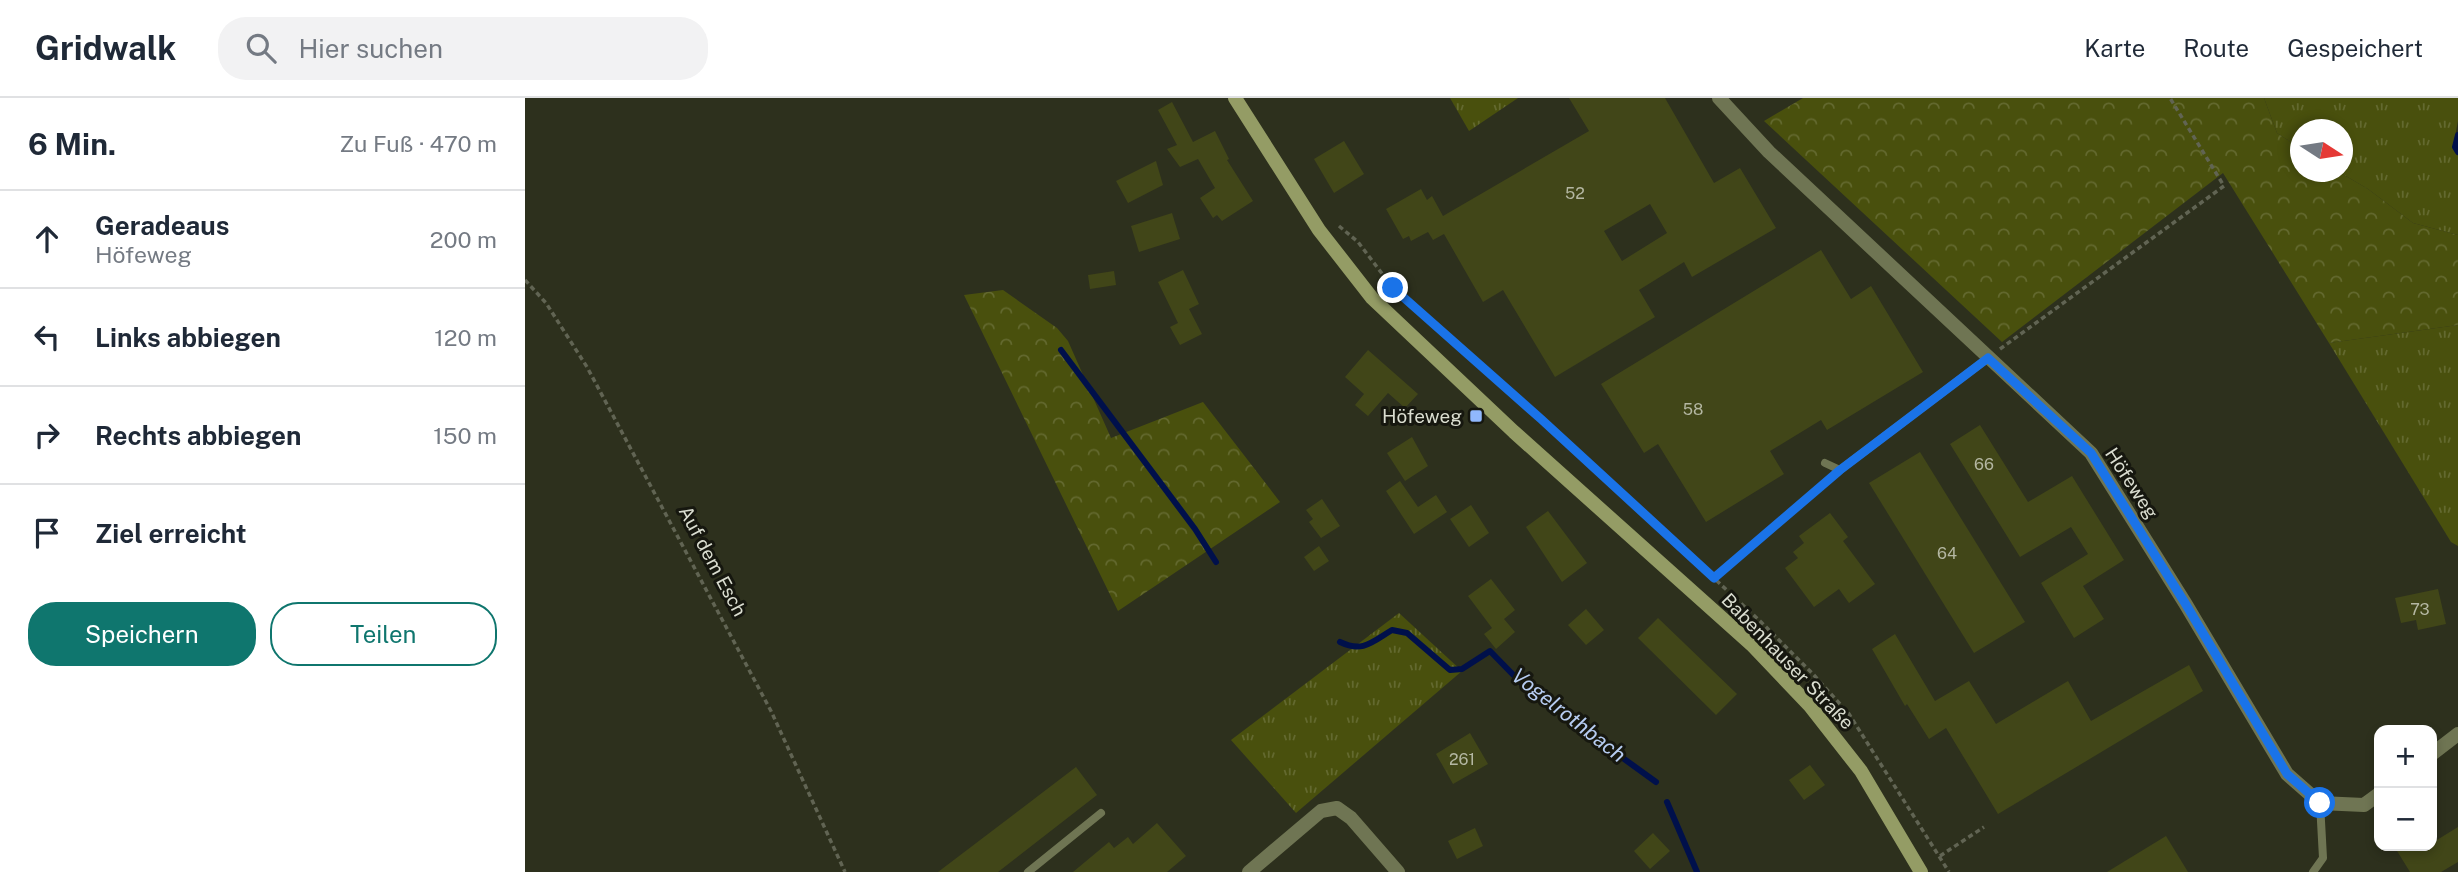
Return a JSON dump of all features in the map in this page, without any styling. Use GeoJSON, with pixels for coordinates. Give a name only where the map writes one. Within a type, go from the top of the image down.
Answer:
{"type":"FeatureCollection","features":[{"type":"Feature","properties":{"kind":"main road","name":"Babenhauser Straße"},"geometry":{"type":"LineString","coordinates":[[1235,98],[1319,230],[1372,298],[1495,414],[1752,645],[1803,698],[1861,771],[1921,872]]}},
{"type":"Feature","properties":{"kind":"street","name":"Höfeweg"},"geometry":{"type":"LineString","coordinates":[[1720,98],[1769,152],[2091,453],[2287,774],[2320,803]]}},
{"type":"Feature","properties":{"kind":"street"},"geometry":{"type":"LineString","coordinates":[[2437,750],[2458,734]]}},
{"type":"Feature","properties":{"kind":"street"},"geometry":{"type":"LineString","coordinates":[[2320,803],[2364,805],[2374,798]]}},
{"type":"Feature","properties":{"kind":"street"},"geometry":{"type":"LineString","coordinates":[[1249,872],[1321,811],[1337,808],[1351,818],[1398,872]]}},
{"type":"Feature","properties":{"kind":"lane"},"geometry":{"type":"LineString","coordinates":[[1825,463],[1840,470],[1988,358]]}},
{"type":"Feature","properties":{"kind":"lane"},"geometry":{"type":"LineString","coordinates":[[2312,872],[2323,858],[2320,803]]}},
{"type":"Feature","properties":{"kind":"lane"},"geometry":{"type":"LineString","coordinates":[[1028,872],[1101,813]]}},
{"type":"Feature","properties":{"kind":"path"},"geometry":{"type":"LineString","coordinates":[[1988,358],[2224,186],[2171,98]]}},
{"type":"Feature","properties":{"kind":"path"},"geometry":{"type":"LineString","coordinates":[[1333,221],[1357,242],[1393,288],[1541,419],[1804,665],[1849,714],[1949,872]]}},
{"type":"Feature","properties":{"kind":"path","name":"Auf dem Esch"},"geometry":{"type":"LineString","coordinates":[[525,280],[546,303],[593,378],[771,711],[845,872]]}},
{"type":"Feature","properties":{"kind":"path"},"geometry":{"type":"LineString","coordinates":[[1714,578],[1840,470]]}},
{"type":"Feature","properties":{"kind":"path"},"geometry":{"type":"LineString","coordinates":[[1940,856],[1984,827]]}},
{"type":"Feature","properties":{"kind":"green space"},"geometry":{"type":"Polygon","coordinates":[[[1450,98],[1518,98],[1469,131],[1450,98]]]}},
{"type":"Feature","properties":{"kind":"green space"},"geometry":{"type":"Polygon","coordinates":[[[1803,98],[2264,98],[2277,133],[2290,141],[2290,182],[2353,180],[2413,223],[2458,235],[2458,325],[2329,343],[2223,173],[2002,342],[1764,121],[1803,98]]]}},
{"type":"Feature","properties":{"kind":"green space"},"geometry":{"type":"Polygon","coordinates":[[[2264,98],[2458,98],[2458,121],[2454,141],[2458,148],[2458,235],[2413,223],[2353,180],[2353,119],[2290,119],[2290,141],[2277,133],[2264,98]]]}},
{"type":"Feature","properties":{"kind":"green space"},"geometry":{"type":"Polygon","coordinates":[[[1003,290],[1057,328],[1068,341],[1111,438],[1203,402],[1280,502],[1118,611],[964,295],[1003,290]]]}},
{"type":"Feature","properties":{"kind":"green space"},"geometry":{"type":"Polygon","coordinates":[[[2458,325],[2458,546],[2451,542],[2329,343],[2458,325]]]}},
{"type":"Feature","properties":{"kind":"green space"},"geometry":{"type":"Polygon","coordinates":[[[1399,613],[1462,671],[1296,813],[1231,740],[1399,613]]]}},
{"type":"Feature","properties":{"kind":"building"},"geometry":{"type":"Polygon","coordinates":[[[1569,98],[1665,98],[1714,183],[1740,168],[1776,228],[1692,277],[1684,262],[1639,290],[1655,317],[1555,377],[1503,290],[1483,302],[1444,234],[1433,240],[1428,232],[1411,241],[1409,236],[1403,239],[1386,209],[1421,189],[1427,200],[1432,196],[1443,216],[1589,131],[1569,98]],[[1650,204],[1604,231],[1622,261],[1667,233],[1650,204]]]}},
{"type":"Feature","properties":{"kind":"building"},"geometry":{"type":"Polygon","coordinates":[[[1172,102],[1193,142],[1215,131],[1229,159],[1227,160],[1253,201],[1222,221],[1217,215],[1213,218],[1200,198],[1215,188],[1198,159],[1180,167],[1167,149],[1177,145],[1158,110],[1172,102]]]}},
{"type":"Feature","properties":{"kind":"building"},"geometry":{"type":"Polygon","coordinates":[[[1344,141],[1364,174],[1334,193],[1314,159],[1344,141]]]}},
{"type":"Feature","properties":{"kind":"building"},"geometry":{"type":"Polygon","coordinates":[[[1156,161],[1163,185],[1128,203],[1116,181],[1156,161]]]}},
{"type":"Feature","properties":{"kind":"building"},"geometry":{"type":"Polygon","coordinates":[[[1172,213],[1180,239],[1139,252],[1131,226],[1172,213]]]}},
{"type":"Feature","properties":{"kind":"building"},"geometry":{"type":"Polygon","coordinates":[[[1821,250],[1851,299],[1871,286],[1923,372],[1827,430],[1821,420],[1770,451],[1784,474],[1706,522],[1658,444],[1644,453],[1601,384],[1821,250]]]}},
{"type":"Feature","properties":{"kind":"building"},"geometry":{"type":"Polygon","coordinates":[[[1183,270],[1199,304],[1189,309],[1202,334],[1180,345],[1170,327],[1178,323],[1158,282],[1183,270]]]}},
{"type":"Feature","properties":{"kind":"building"},"geometry":{"type":"Polygon","coordinates":[[[1114,271],[1116,285],[1090,289],[1088,275],[1114,271]]]}},
{"type":"Feature","properties":{"kind":"building"},"geometry":{"type":"Polygon","coordinates":[[[1368,350],[1418,394],[1405,408],[1388,393],[1368,416],[1355,405],[1364,394],[1345,377],[1368,350]]]}},
{"type":"Feature","properties":{"kind":"building"},"geometry":{"type":"Polygon","coordinates":[[[1980,425],[2028,502],[2072,476],[2124,560],[2083,586],[2104,619],[2074,638],[2041,583],[2088,554],[2071,527],[2020,557],[1950,444],[1980,425]]]}},
{"type":"Feature","properties":{"kind":"building"},"geometry":{"type":"Polygon","coordinates":[[[1412,437],[1428,466],[1405,481],[1387,453],[1412,437]]]}},
{"type":"Feature","properties":{"kind":"building"},"geometry":{"type":"Polygon","coordinates":[[[1920,452],[2025,622],[1974,653],[1869,483],[1920,452]]]}},
{"type":"Feature","properties":{"kind":"building"},"geometry":{"type":"Polygon","coordinates":[[[1400,481],[1418,507],[1436,495],[1447,512],[1414,534],[1386,491],[1400,481]]]}},
{"type":"Feature","properties":{"kind":"building"},"geometry":{"type":"Polygon","coordinates":[[[1322,499],[1340,526],[1321,538],[1309,522],[1313,519],[1306,510],[1322,499]]]}},
{"type":"Feature","properties":{"kind":"building"},"geometry":{"type":"Polygon","coordinates":[[[1471,505],[1489,533],[1469,547],[1450,519],[1471,505]]]}},
{"type":"Feature","properties":{"kind":"building"},"geometry":{"type":"Polygon","coordinates":[[[1548,511],[1587,563],[1562,582],[1526,527],[1548,511]]]}},
{"type":"Feature","properties":{"kind":"building"},"geometry":{"type":"Polygon","coordinates":[[[1830,513],[1848,537],[1843,541],[1875,584],[1849,603],[1839,589],[1814,607],[1785,568],[1798,558],[1793,552],[1804,543],[1799,536],[1830,513]]]}},
{"type":"Feature","properties":{"kind":"building"},"geometry":{"type":"Polygon","coordinates":[[[1319,546],[1329,561],[1314,571],[1304,557],[1319,546]]]}},
{"type":"Feature","properties":{"kind":"building"},"geometry":{"type":"Polygon","coordinates":[[[1491,579],[1515,610],[1504,619],[1515,632],[1496,649],[1484,634],[1492,628],[1468,596],[1491,579]]]}},
{"type":"Feature","properties":{"kind":"building"},"geometry":{"type":"Polygon","coordinates":[[[2438,589],[2446,624],[2418,630],[2416,620],[2401,623],[2395,598],[2438,589]]]}},
{"type":"Feature","properties":{"kind":"building"},"geometry":{"type":"Polygon","coordinates":[[[1586,609],[1604,630],[1586,645],[1568,625],[1586,609]]]}},
{"type":"Feature","properties":{"kind":"building"},"geometry":{"type":"Polygon","coordinates":[[[1658,618],[1737,694],[1716,715],[1638,638],[1658,618]]]}},
{"type":"Feature","properties":{"kind":"building"},"geometry":{"type":"Polygon","coordinates":[[[1895,634],[1935,701],[1969,681],[1996,724],[2068,681],[2091,721],[2189,665],[2203,691],[1998,814],[1946,728],[1929,739],[1907,704],[1905,706],[1872,649],[1895,634]]]}},
{"type":"Feature","properties":{"kind":"building"},"geometry":{"type":"Polygon","coordinates":[[[1470,733],[1488,764],[1453,784],[1436,754],[1470,733]]]}},
{"type":"Feature","properties":{"kind":"building"},"geometry":{"type":"Polygon","coordinates":[[[1810,765],[1825,785],[1804,800],[1789,780],[1810,765]]]}},
{"type":"Feature","properties":{"kind":"building"},"geometry":{"type":"Polygon","coordinates":[[[1076,767],[1097,795],[998,872],[938,872],[1076,767]]]}},
{"type":"Feature","properties":{"kind":"building"},"geometry":{"type":"Polygon","coordinates":[[[1157,823],[1186,856],[1167,872],[1073,872],[1109,842],[1114,848],[1128,837],[1133,844],[1157,823]]]}},
{"type":"Feature","properties":{"kind":"building"},"geometry":{"type":"Polygon","coordinates":[[[2458,827],[2458,862],[2441,872],[2410,872],[2397,851],[2437,851],[2437,840],[2458,827]]]}},
{"type":"Feature","properties":{"kind":"building"},"geometry":{"type":"Polygon","coordinates":[[[1475,828],[1483,846],[1457,859],[1448,841],[1475,828]]]}},
{"type":"Feature","properties":{"kind":"building"},"geometry":{"type":"Polygon","coordinates":[[[1653,833],[1670,851],[1650,869],[1634,851],[1653,833]]]}},
{"type":"Feature","properties":{"kind":"building"},"geometry":{"type":"Polygon","coordinates":[[[2166,836],[2188,872],[2107,872],[2166,836]]]}},
{"type":"Feature","properties":{"kind":"waterway"},"geometry":{"type":"LineString","coordinates":[[2458,135],[2455,147],[2458,152]]}},
{"type":"Feature","properties":{"kind":"waterway","name":"Vogelrothbach"},"geometry":{"type":"LineString","coordinates":[[1061,350],[1195,529],[1216,562]]}},
{"type":"Feature","properties":{"kind":"waterway","name":"Vogelrothbach"},"geometry":{"type":"LineString","coordinates":[[1340,642],[1361,646],[1392,630],[1407,633],[1450,670],[1462,669],[1490,651],[1526,688],[1656,782]]}},
{"type":"Feature","properties":{"kind":"waterway","name":"Vogelrothbach"},"geometry":{"type":"LineString","coordinates":[[1667,802],[1697,872]]}},
{"type":"Feature","properties":{"kind":"place","name":"Höfeweg"},"geometry":{"type":"Point","coordinates":[1476,416]}},
{"type":"Feature","properties":{"kind":"route"},"geometry":{"type":"LineString","coordinates":[[1393,288],[1714,578],[1840,470],[1988,358],[2091,453],[2287,774],[2320,803]]}}]}
